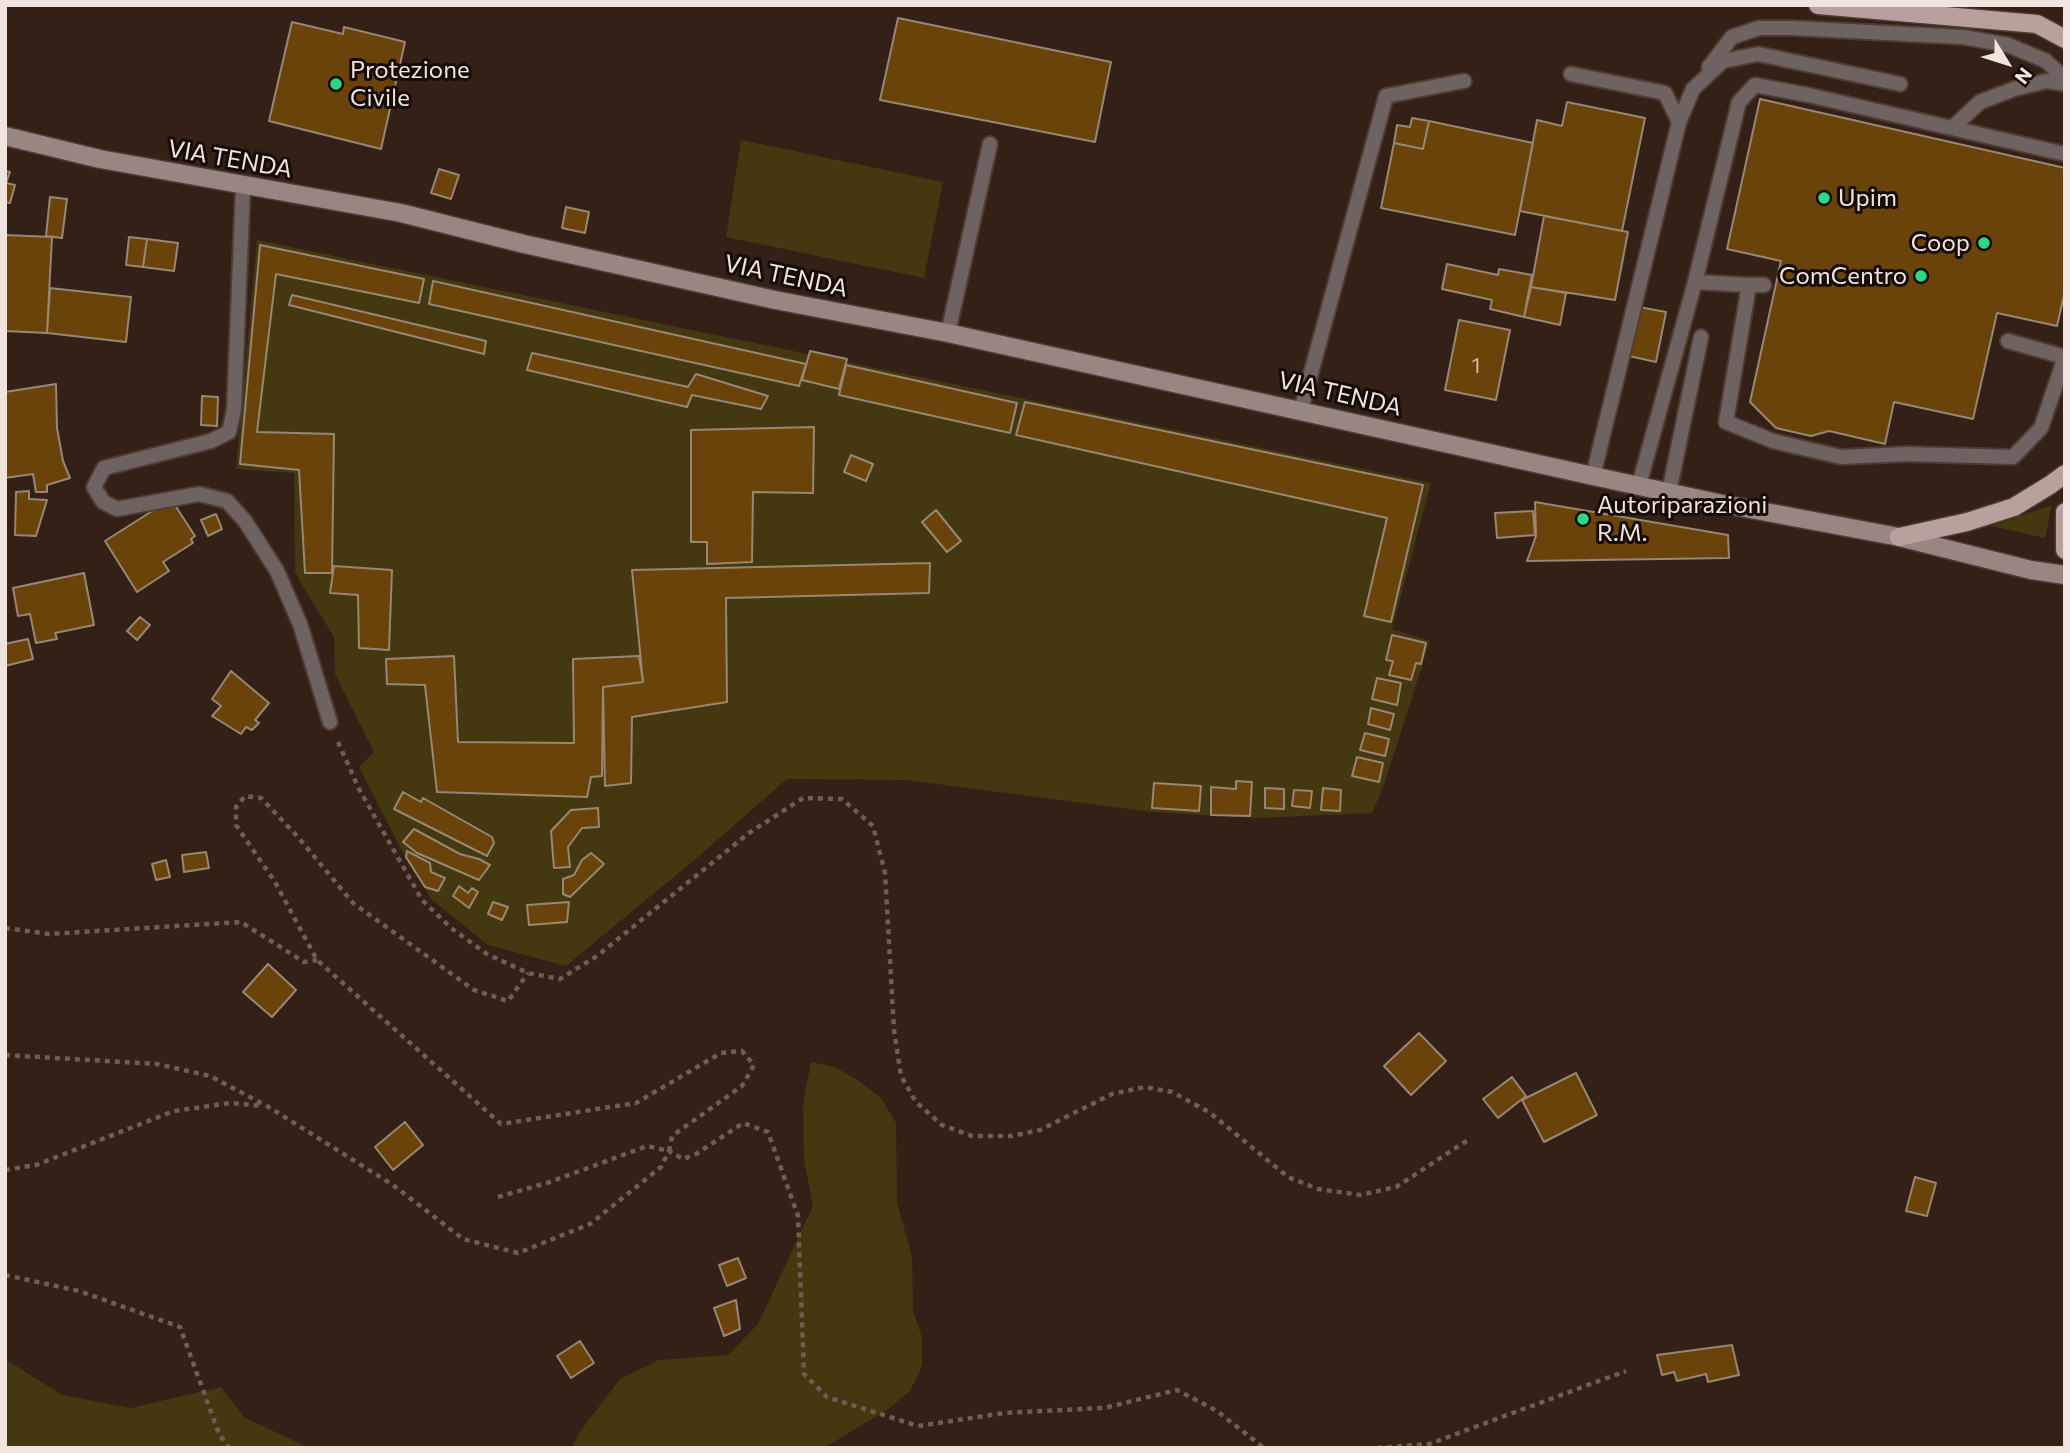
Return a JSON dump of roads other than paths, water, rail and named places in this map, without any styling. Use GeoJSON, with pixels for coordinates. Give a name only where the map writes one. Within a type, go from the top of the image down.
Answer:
{"type":"FeatureCollection","features":[{"type":"Feature","properties":{"kind":"main road"},"geometry":{"type":"LineString","coordinates":[[1818,5],[2038,24],[2065,40]]}},
{"type":"Feature","properties":{"kind":"main road","name":"VIA TENDA"},"geometry":{"type":"LineString","coordinates":[[5,136],[100,159],[401,214],[775,300],[948,333],[1593,476],[1899,537],[2031,570],[2065,575]]}},
{"type":"Feature","properties":{"kind":"main road"},"geometry":{"type":"LineString","coordinates":[[1899,537],[1967,522],[2014,507],[2065,474]]}},
{"type":"Feature","properties":{"kind":"main road"},"geometry":{"type":"LineString","coordinates":[[2065,512],[2065,550]]}},
{"type":"Feature","properties":{"kind":"lane"},"geometry":{"type":"LineString","coordinates":[[1593,476],[1679,122],[1693,89],[1732,37],[1759,28],[1963,37],[2008,45],[2046,61],[2065,81]]}},
{"type":"Feature","properties":{"kind":"lane"},"geometry":{"type":"LineString","coordinates":[[1693,89],[1723,61],[1758,54],[1900,84]]}},
{"type":"Feature","properties":{"kind":"lane"},"geometry":{"type":"LineString","coordinates":[[1571,75],[1665,93],[1679,122]]}},
{"type":"Feature","properties":{"kind":"lane"},"geometry":{"type":"LineString","coordinates":[[1301,410],[1386,96],[1464,81]]}},
{"type":"Feature","properties":{"kind":"lane"},"geometry":{"type":"LineString","coordinates":[[1952,128],[1980,102],[2014,89],[2047,81],[2065,81]]}},
{"type":"Feature","properties":{"kind":"lane"},"geometry":{"type":"LineString","coordinates":[[1639,485],[1695,282],[1739,102],[1755,85],[2065,154]]}},
{"type":"Feature","properties":{"kind":"lane"},"geometry":{"type":"LineString","coordinates":[[948,333],[990,144]]}},
{"type":"Feature","properties":{"kind":"lane"},"geometry":{"type":"LineString","coordinates":[[243,187],[234,410],[229,432],[212,441],[104,468],[94,488],[103,502],[117,509],[199,494],[227,502],[245,521],[277,571],[300,624],[330,722]]}},
{"type":"Feature","properties":{"kind":"lane"},"geometry":{"type":"LineString","coordinates":[[1695,282],[1764,285]]}},
{"type":"Feature","properties":{"kind":"lane"},"geometry":{"type":"LineString","coordinates":[[1749,285],[1726,422],[1784,444],[1841,457],[1908,454],[2013,457],[2041,428],[2065,357],[2008,341]]}},
{"type":"Feature","properties":{"kind":"lane"},"geometry":{"type":"LineString","coordinates":[[1669,492],[1701,337]]}},
{"type":"Feature","properties":{"kind":"place","name":"Protezione Civile"},"geometry":{"type":"Point","coordinates":[336,84]}},
{"type":"Feature","properties":{"kind":"place","name":"Upim"},"geometry":{"type":"Point","coordinates":[1824,198]}},
{"type":"Feature","properties":{"kind":"place","name":"Coop"},"geometry":{"type":"Point","coordinates":[1984,243]}},
{"type":"Feature","properties":{"kind":"place","name":"ComCentro"},"geometry":{"type":"Point","coordinates":[1921,276]}},
{"type":"Feature","properties":{"kind":"place","name":"Autoriparazioni R.M."},"geometry":{"type":"Point","coordinates":[1583,519]}}]}
